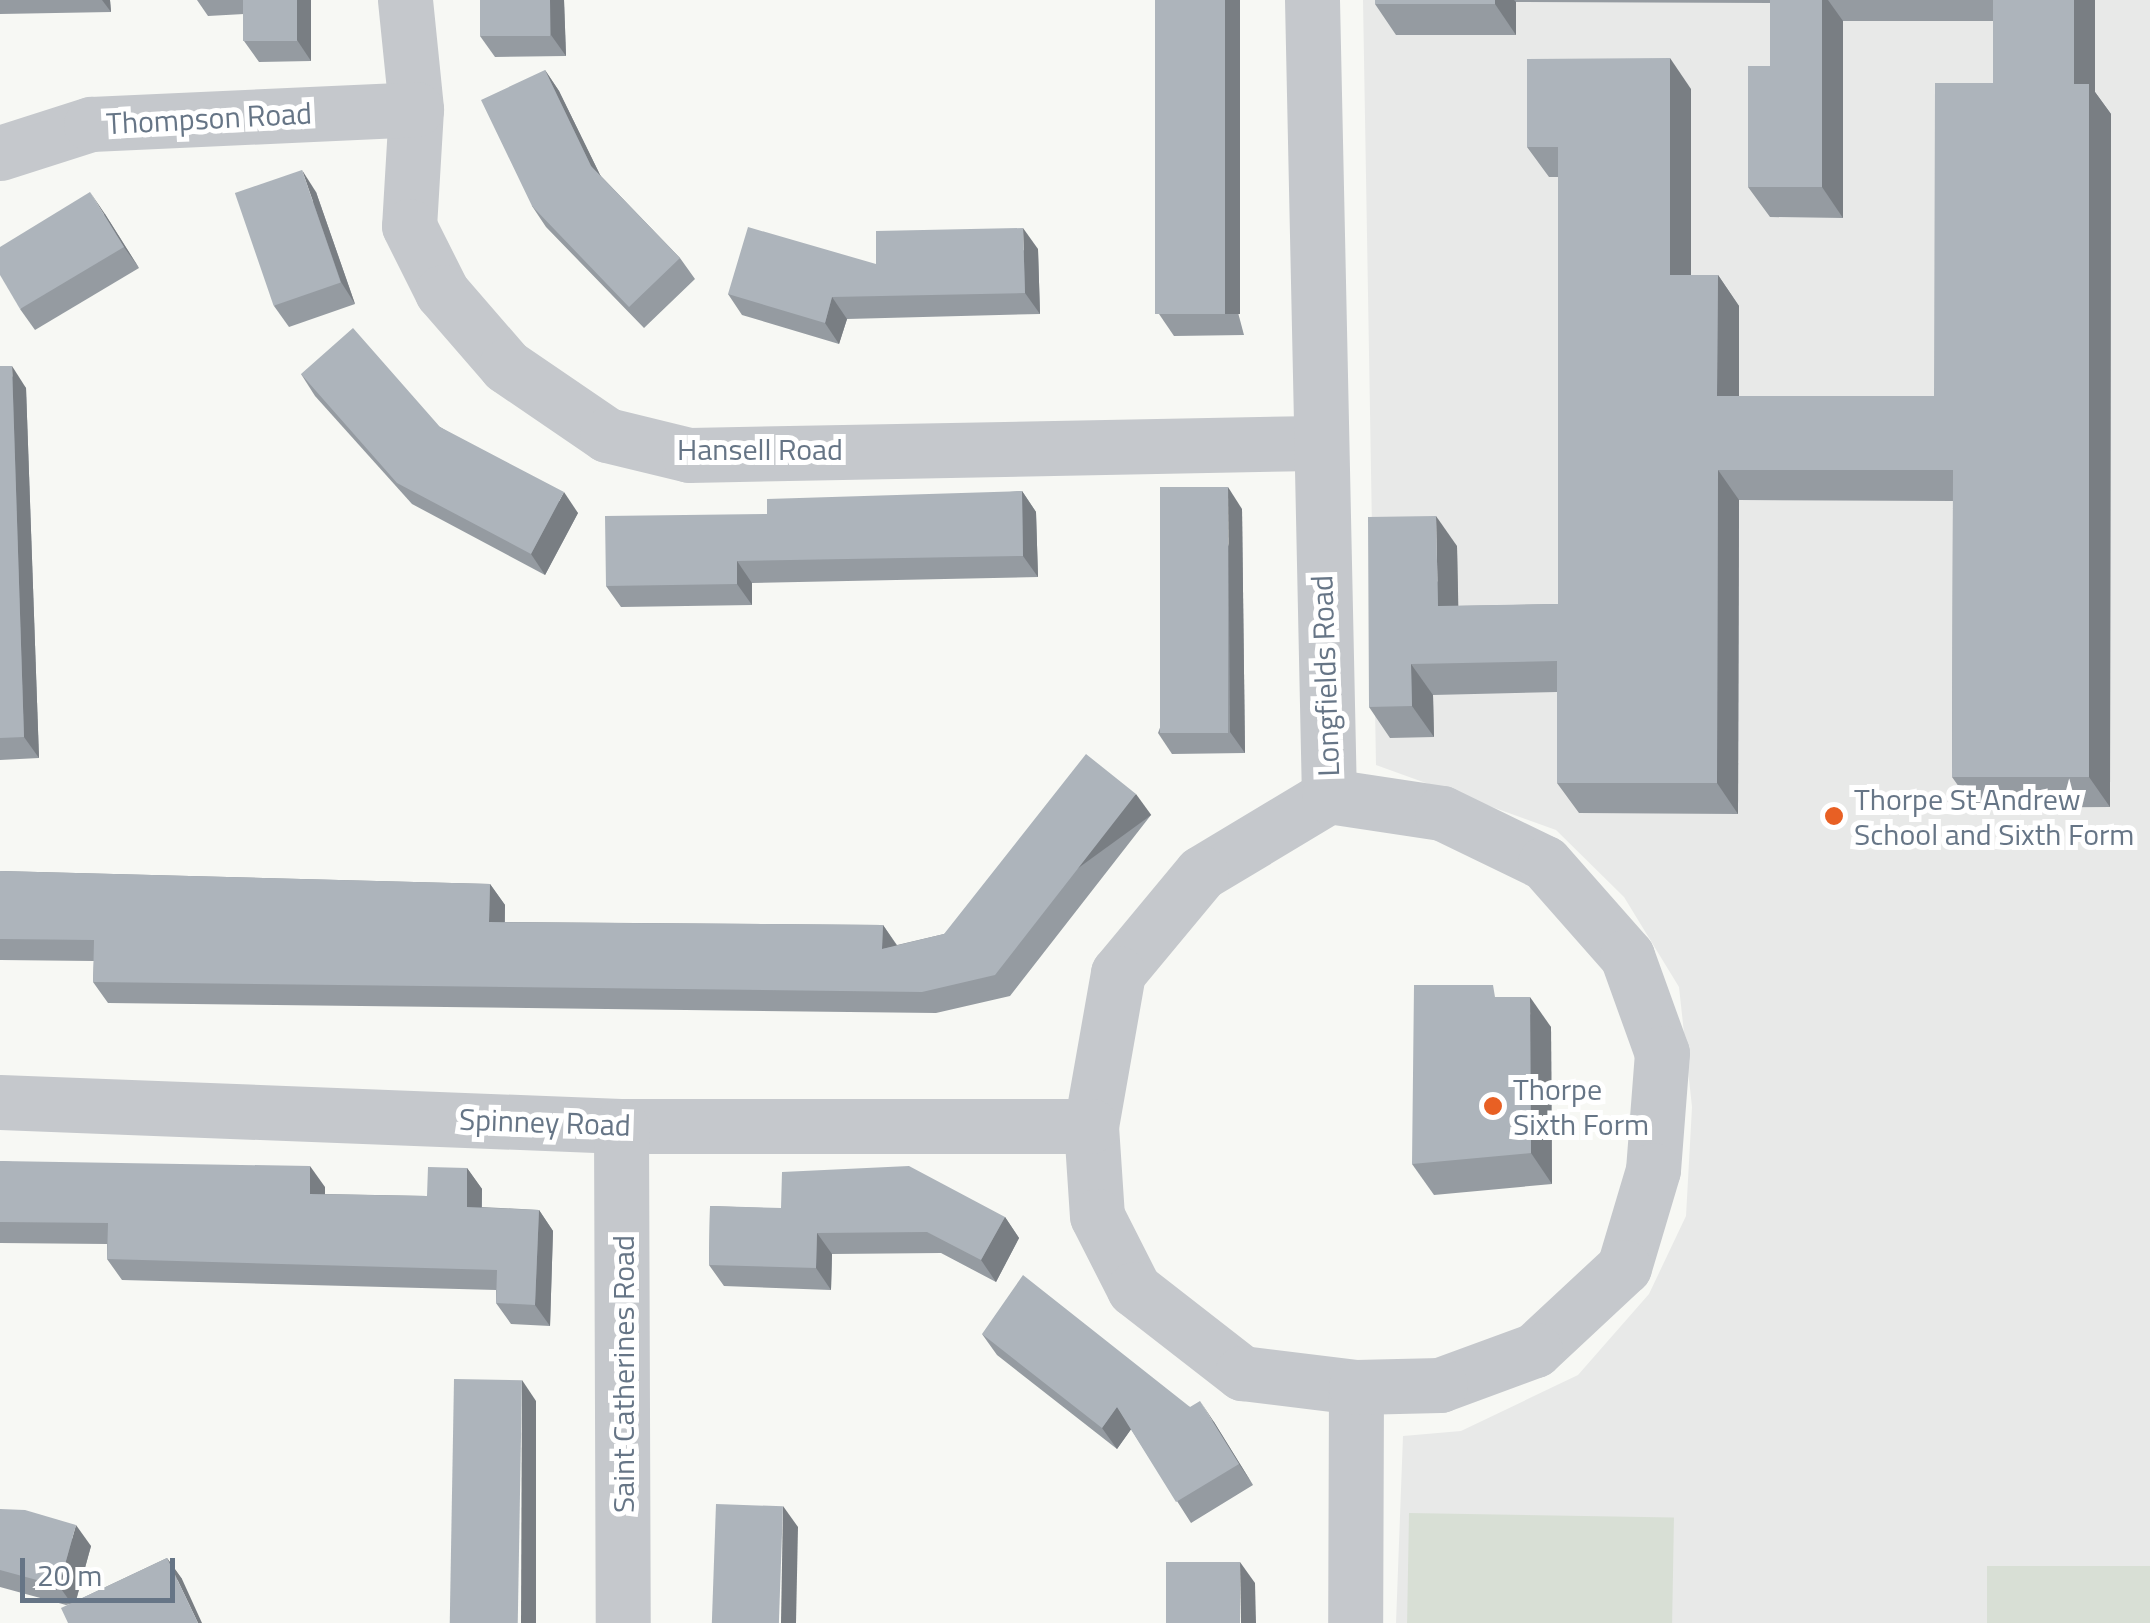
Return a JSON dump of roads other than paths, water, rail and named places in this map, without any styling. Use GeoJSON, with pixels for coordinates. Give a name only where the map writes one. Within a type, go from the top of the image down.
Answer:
{"type":"FeatureCollection","features":[{"type":"Feature","properties":{"kind":"street","name":"Hansell Road"},"geometry":{"type":"LineString","coordinates":[[405,0],[416,109],[409,226],[442,292],[506,366],[607,435],[690,455],[1315,444]]}},
{"type":"Feature","properties":{"kind":"street","name":"Longfields Road"},"geometry":{"type":"LineString","coordinates":[[1312,0],[1315,444],[1330,796]]}},
{"type":"Feature","properties":{"kind":"street","name":"Thompson Road"},"geometry":{"type":"LineString","coordinates":[[2,148],[92,124],[416,109]]}},
{"type":"Feature","properties":{"kind":"street","name":"Longfields Road"},"geometry":{"type":"LineString","coordinates":[[1330,796],[1442,813],[1545,863],[1627,956],[1662,1053],[1653,1170],[1624,1267],[1536,1350],[1440,1385],[1356,1387],[1242,1373],[1134,1289],[1097,1216],[1091,1126],[1118,973],[1200,873],[1330,796]]}},
{"type":"Feature","properties":{"kind":"street","name":"Spinney Road"},"geometry":{"type":"LineString","coordinates":[[0,1102],[621,1126],[1091,1126]]}},
{"type":"Feature","properties":{"kind":"street","name":"Saint Catherines Road"},"geometry":{"type":"LineString","coordinates":[[621,1126],[623,1623]]}},
{"type":"Feature","properties":{"kind":"street"},"geometry":{"type":"LineString","coordinates":[[1354,1623],[1356,1387]]}},
{"type":"Feature","properties":{"kind":"place","name":"Thorpe St Andrew School and Sixth Form"},"geometry":{"type":"Point","coordinates":[1834,816]}},
{"type":"Feature","properties":{"kind":"place","name":"Thorpe Sixth Form"},"geometry":{"type":"Point","coordinates":[1493,1106]}}]}
